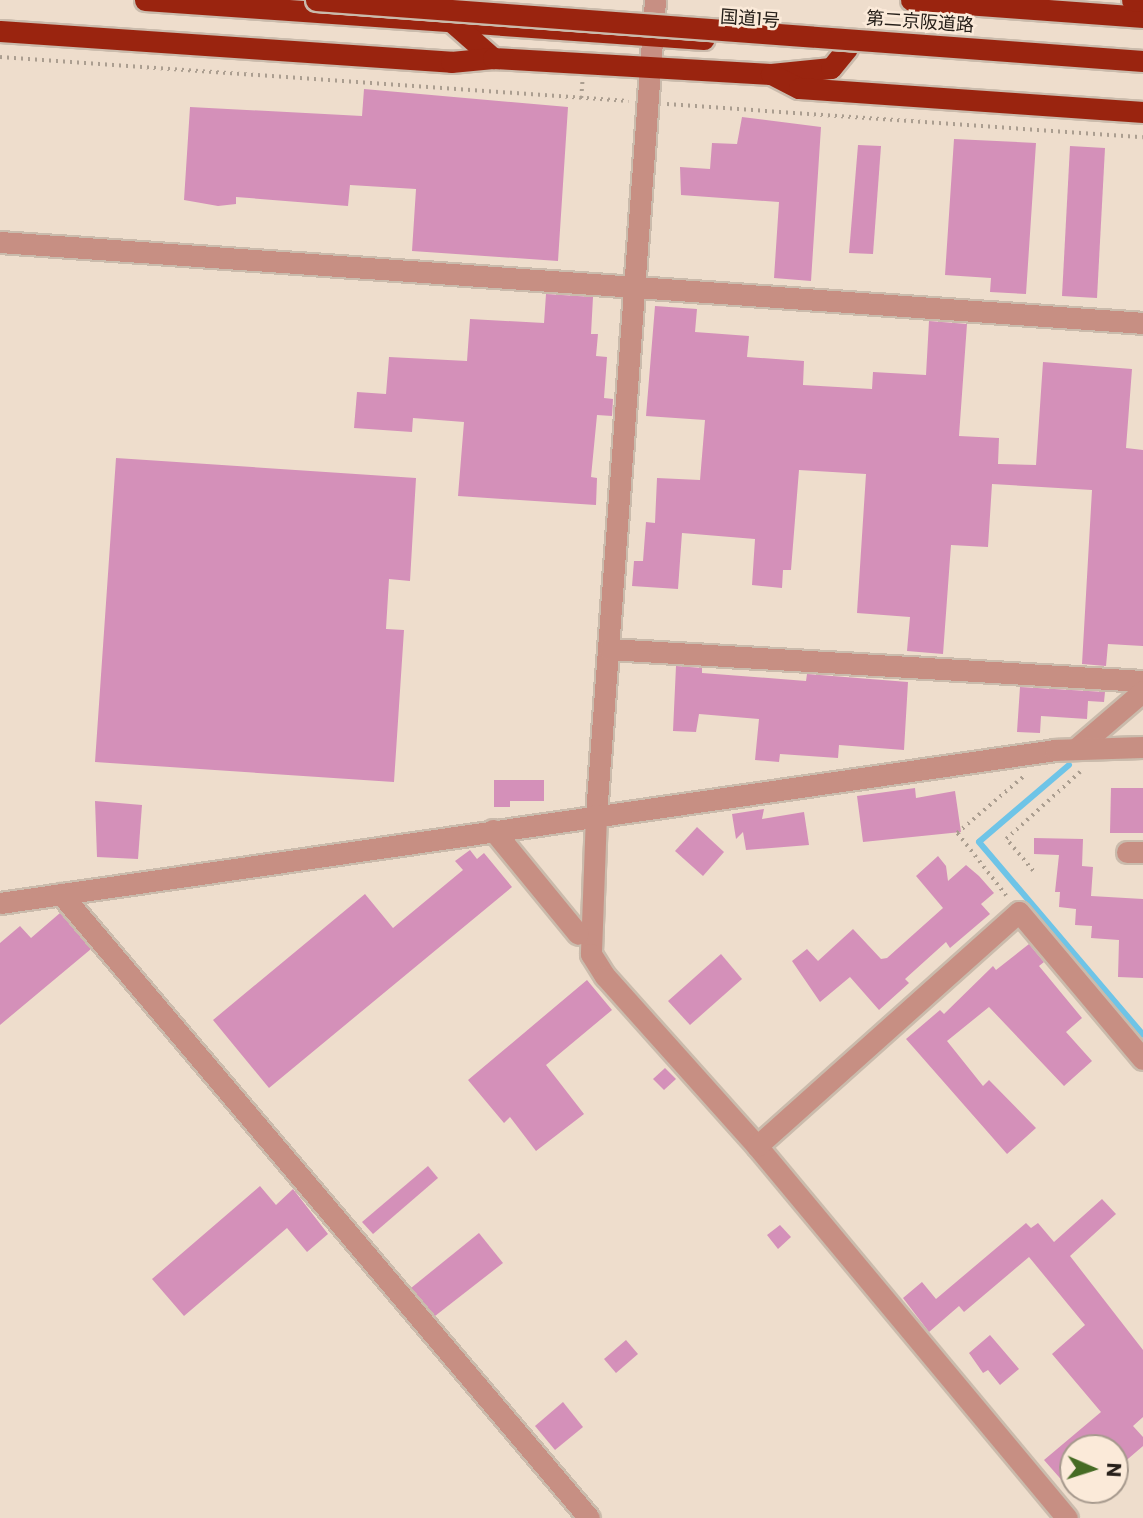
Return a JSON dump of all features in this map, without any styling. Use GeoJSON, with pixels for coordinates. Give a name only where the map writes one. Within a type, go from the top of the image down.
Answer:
{"type":"FeatureCollection","features":[{"type":"Feature","properties":{"kind":"highway","name":"国道1号"},"geometry":{"type":"LineString","coordinates":[[145,0],[1143,69]]}},
{"type":"Feature","properties":{"kind":"highway","name":"第二京阪道路"},"geometry":{"type":"LineString","coordinates":[[316,0],[1143,61]]}},
{"type":"Feature","properties":{"kind":"highway","name":"第二京阪道路"},"geometry":{"type":"LineString","coordinates":[[911,0],[1143,17]]}},
{"type":"Feature","properties":{"kind":"highway"},"geometry":{"type":"LineString","coordinates":[[1132,0],[1143,1]]}},
{"type":"Feature","properties":{"kind":"highway"},"geometry":{"type":"LineString","coordinates":[[452,22],[493,58]]}},
{"type":"Feature","properties":{"kind":"highway"},"geometry":{"type":"LineString","coordinates":[[0,31],[451,62],[493,58],[771,74],[831,68],[847,48]]}},
{"type":"Feature","properties":{"kind":"highway"},"geometry":{"type":"LineString","coordinates":[[771,74],[799,88],[1143,112]]}},
{"type":"Feature","properties":{"kind":"street"},"geometry":{"type":"LineString","coordinates":[[655,0],[648,66],[637,289],[596,815],[589,923],[591,954],[605,976],[757,1146],[1067,1518]]}},
{"type":"Feature","properties":{"kind":"street"},"geometry":{"type":"LineString","coordinates":[[0,242],[1143,323]]}},
{"type":"Feature","properties":{"kind":"street"},"geometry":{"type":"LineString","coordinates":[[609,649],[1143,681]]}},
{"type":"Feature","properties":{"kind":"street"},"geometry":{"type":"LineString","coordinates":[[1078,747],[1143,691]]}},
{"type":"Feature","properties":{"kind":"street"},"geometry":{"type":"LineString","coordinates":[[0,903],[1078,747],[1143,747]]}},
{"type":"Feature","properties":{"kind":"street"},"geometry":{"type":"LineString","coordinates":[[493,830],[578,934]]}},
{"type":"Feature","properties":{"kind":"street"},"geometry":{"type":"LineString","coordinates":[[61,894],[589,1518]]}},
{"type":"Feature","properties":{"kind":"street"},"geometry":{"type":"LineString","coordinates":[[757,1146],[1019,912],[1143,1059]]}},
{"type":"Feature","properties":{"kind":"path"},"geometry":{"type":"LineString","coordinates":[[0,57],[615,101]]}},
{"type":"Feature","properties":{"kind":"path"},"geometry":{"type":"LineString","coordinates":[[675,105],[1143,137]]}},
{"type":"Feature","properties":{"kind":"path"},"geometry":{"type":"LineString","coordinates":[[1033,871],[1006,839],[1107,747]]}},
{"type":"Feature","properties":{"kind":"path"},"geometry":{"type":"LineString","coordinates":[[1019,912],[957,833],[1026,775]]}},
{"type":"Feature","properties":{"kind":"building"},"geometry":{"type":"Polygon","coordinates":[[[364,89],[568,107],[558,261],[412,251],[416,189],[350,185],[348,206],[236,197],[236,204],[218,206],[184,200],[190,107],[362,116],[364,89]]]}},
{"type":"Feature","properties":{"kind":"building"},"geometry":{"type":"Polygon","coordinates":[[[742,117],[821,127],[811,281],[774,278],[779,202],[681,195],[680,167],[710,169],[712,143],[737,144],[742,117]]]}},
{"type":"Feature","properties":{"kind":"building"},"geometry":{"type":"Polygon","coordinates":[[[954,139],[1036,143],[1026,294],[990,292],[991,278],[945,275],[954,139]]]}},
{"type":"Feature","properties":{"kind":"building"},"geometry":{"type":"Polygon","coordinates":[[[858,145],[881,146],[873,254],[849,253],[858,145]]]}},
{"type":"Feature","properties":{"kind":"building"},"geometry":{"type":"Polygon","coordinates":[[[1070,146],[1105,148],[1097,298],[1062,296],[1070,146]]]}},
{"type":"Feature","properties":{"kind":"building"},"geometry":{"type":"Polygon","coordinates":[[[546,294],[593,297],[591,334],[598,334],[596,356],[607,357],[604,398],[613,399],[612,416],[597,415],[591,477],[597,478],[596,505],[458,496],[464,422],[413,418],[412,432],[354,428],[357,392],[386,394],[389,357],[467,361],[470,319],[544,323],[546,294]]]}},
{"type":"Feature","properties":{"kind":"building"},"geometry":{"type":"Polygon","coordinates":[[[655,306],[697,309],[695,332],[749,336],[747,357],[804,361],[803,385],[872,389],[873,372],[926,375],[929,321],[967,324],[959,436],[999,438],[998,464],[1036,465],[1043,362],[1132,369],[1126,448],[1143,450],[1143,646],[1108,644],[1106,666],[1082,664],[1092,490],[992,484],[988,547],[951,545],[943,654],[907,651],[910,617],[857,613],[866,474],[799,470],[791,570],[783,570],[782,588],[752,585],[755,539],[682,533],[678,589],[632,586],[634,561],[643,561],[646,522],[655,523],[657,478],[700,480],[705,420],[646,416],[655,306]]]}},
{"type":"Feature","properties":{"kind":"building"},"geometry":{"type":"Polygon","coordinates":[[[116,458],[416,478],[410,581],[389,579],[386,629],[404,630],[394,782],[95,762],[116,458]]]}},
{"type":"Feature","properties":{"kind":"building"},"geometry":{"type":"Polygon","coordinates":[[[676,666],[702,668],[702,673],[806,681],[807,674],[908,682],[904,750],[839,745],[838,758],[780,754],[779,762],[755,760],[759,719],[699,714],[696,732],[673,731],[676,666]]]}},
{"type":"Feature","properties":{"kind":"building"},"geometry":{"type":"Polygon","coordinates":[[[1020,687],[1105,692],[1104,702],[1088,701],[1087,719],[1041,716],[1040,733],[1017,732],[1020,687]]]}},
{"type":"Feature","properties":{"kind":"building"},"geometry":{"type":"Polygon","coordinates":[[[494,780],[544,780],[544,801],[510,801],[510,807],[494,807],[494,780]]]}},
{"type":"Feature","properties":{"kind":"building"},"geometry":{"type":"Polygon","coordinates":[[[915,788],[916,798],[955,791],[961,832],[863,842],[857,796],[915,788]]]}},
{"type":"Feature","properties":{"kind":"building"},"geometry":{"type":"Polygon","coordinates":[[[1111,788],[1143,788],[1143,833],[1110,833],[1111,788]]]}},
{"type":"Feature","properties":{"kind":"building"},"geometry":{"type":"Polygon","coordinates":[[[95,801],[142,805],[138,859],[97,857],[95,801]]]}},
{"type":"Feature","properties":{"kind":"building"},"geometry":{"type":"Polygon","coordinates":[[[764,809],[762,819],[804,812],[809,845],[746,850],[743,832],[736,839],[732,814],[764,809]]]}},
{"type":"Feature","properties":{"kind":"building"},"geometry":{"type":"Polygon","coordinates":[[[697,827],[724,852],[703,876],[675,851],[697,827]]]}},
{"type":"Feature","properties":{"kind":"building"},"geometry":{"type":"Polygon","coordinates":[[[1034,838],[1083,839],[1082,866],[1093,867],[1091,896],[1143,899],[1143,978],[1118,977],[1119,940],[1091,938],[1092,926],[1075,925],[1076,909],[1059,907],[1060,892],[1055,892],[1059,855],[1034,854],[1034,838]]]}},
{"type":"Feature","properties":{"kind":"building"},"geometry":{"type":"Polygon","coordinates":[[[470,850],[477,859],[484,853],[512,887],[269,1088],[213,1020],[365,894],[393,928],[463,870],[455,861],[470,850]]]}},
{"type":"Feature","properties":{"kind":"building"},"geometry":{"type":"Polygon","coordinates":[[[938,856],[946,866],[948,881],[966,865],[979,876],[994,893],[981,904],[990,914],[950,948],[946,942],[905,979],[909,983],[879,1010],[850,977],[820,1002],[792,961],[807,949],[818,961],[853,929],[881,959],[887,958],[943,908],[916,876],[938,856]]]}},
{"type":"Feature","properties":{"kind":"building"},"geometry":{"type":"Polygon","coordinates":[[[60,913],[91,949],[0,1025],[0,943],[20,926],[31,938],[60,913]]]}},
{"type":"Feature","properties":{"kind":"building"},"geometry":{"type":"Polygon","coordinates":[[[1029,944],[1044,962],[1039,966],[1082,1018],[1066,1032],[1092,1061],[1064,1086],[989,1007],[947,1041],[983,1086],[989,1080],[1036,1128],[1007,1154],[906,1039],[940,1010],[944,1014],[993,966],[996,970],[1029,944]]]}},
{"type":"Feature","properties":{"kind":"building"},"geometry":{"type":"Polygon","coordinates":[[[721,954],[742,979],[690,1025],[668,1001],[721,954]]]}},
{"type":"Feature","properties":{"kind":"building"},"geometry":{"type":"Polygon","coordinates":[[[587,980],[612,1010],[546,1065],[584,1114],[536,1151],[510,1117],[504,1123],[468,1080],[587,980]]]}},
{"type":"Feature","properties":{"kind":"building"},"geometry":{"type":"Polygon","coordinates":[[[665,1068],[676,1079],[664,1090],[653,1079],[665,1068]]]}},
{"type":"Feature","properties":{"kind":"building"},"geometry":{"type":"Polygon","coordinates":[[[428,1166],[438,1178],[373,1234],[362,1222],[428,1166]]]}},
{"type":"Feature","properties":{"kind":"building"},"geometry":{"type":"Polygon","coordinates":[[[260,1186],[276,1205],[293,1189],[328,1234],[307,1252],[287,1228],[184,1316],[152,1279],[260,1186]]]}},
{"type":"Feature","properties":{"kind":"building"},"geometry":{"type":"Polygon","coordinates":[[[1102,1199],[1116,1214],[1070,1256],[1143,1350],[1143,1417],[1133,1426],[1143,1437],[1143,1446],[1129,1458],[1129,1434],[1075,1434],[1101,1412],[1052,1354],[1085,1325],[1029,1257],[964,1312],[959,1306],[929,1332],[903,1298],[922,1282],[936,1299],[1026,1223],[1031,1228],[1038,1223],[1054,1242],[1102,1199]]]}},
{"type":"Feature","properties":{"kind":"building"},"geometry":{"type":"Polygon","coordinates":[[[780,1225],[791,1237],[778,1249],[767,1235],[780,1225]]]}},
{"type":"Feature","properties":{"kind":"building"},"geometry":{"type":"Polygon","coordinates":[[[479,1233],[503,1263],[435,1316],[411,1288],[479,1233]]]}},
{"type":"Feature","properties":{"kind":"building"},"geometry":{"type":"Polygon","coordinates":[[[990,1335],[1019,1369],[1000,1385],[988,1370],[983,1373],[969,1353],[990,1335]]]}},
{"type":"Feature","properties":{"kind":"building"},"geometry":{"type":"Polygon","coordinates":[[[626,1340],[638,1354],[616,1373],[604,1359],[626,1340]]]}},
{"type":"Feature","properties":{"kind":"building"},"geometry":{"type":"Polygon","coordinates":[[[563,1402],[583,1427],[555,1450],[535,1426],[563,1402]]]}},
{"type":"Feature","properties":{"kind":"building"},"geometry":{"type":"Polygon","coordinates":[[[1059,1447],[1059,1477],[1044,1460],[1059,1447]]]}},
{"type":"Feature","properties":{"kind":"waterway"},"geometry":{"type":"LineString","coordinates":[[1069,765],[979,842],[1143,1035]]}}]}
